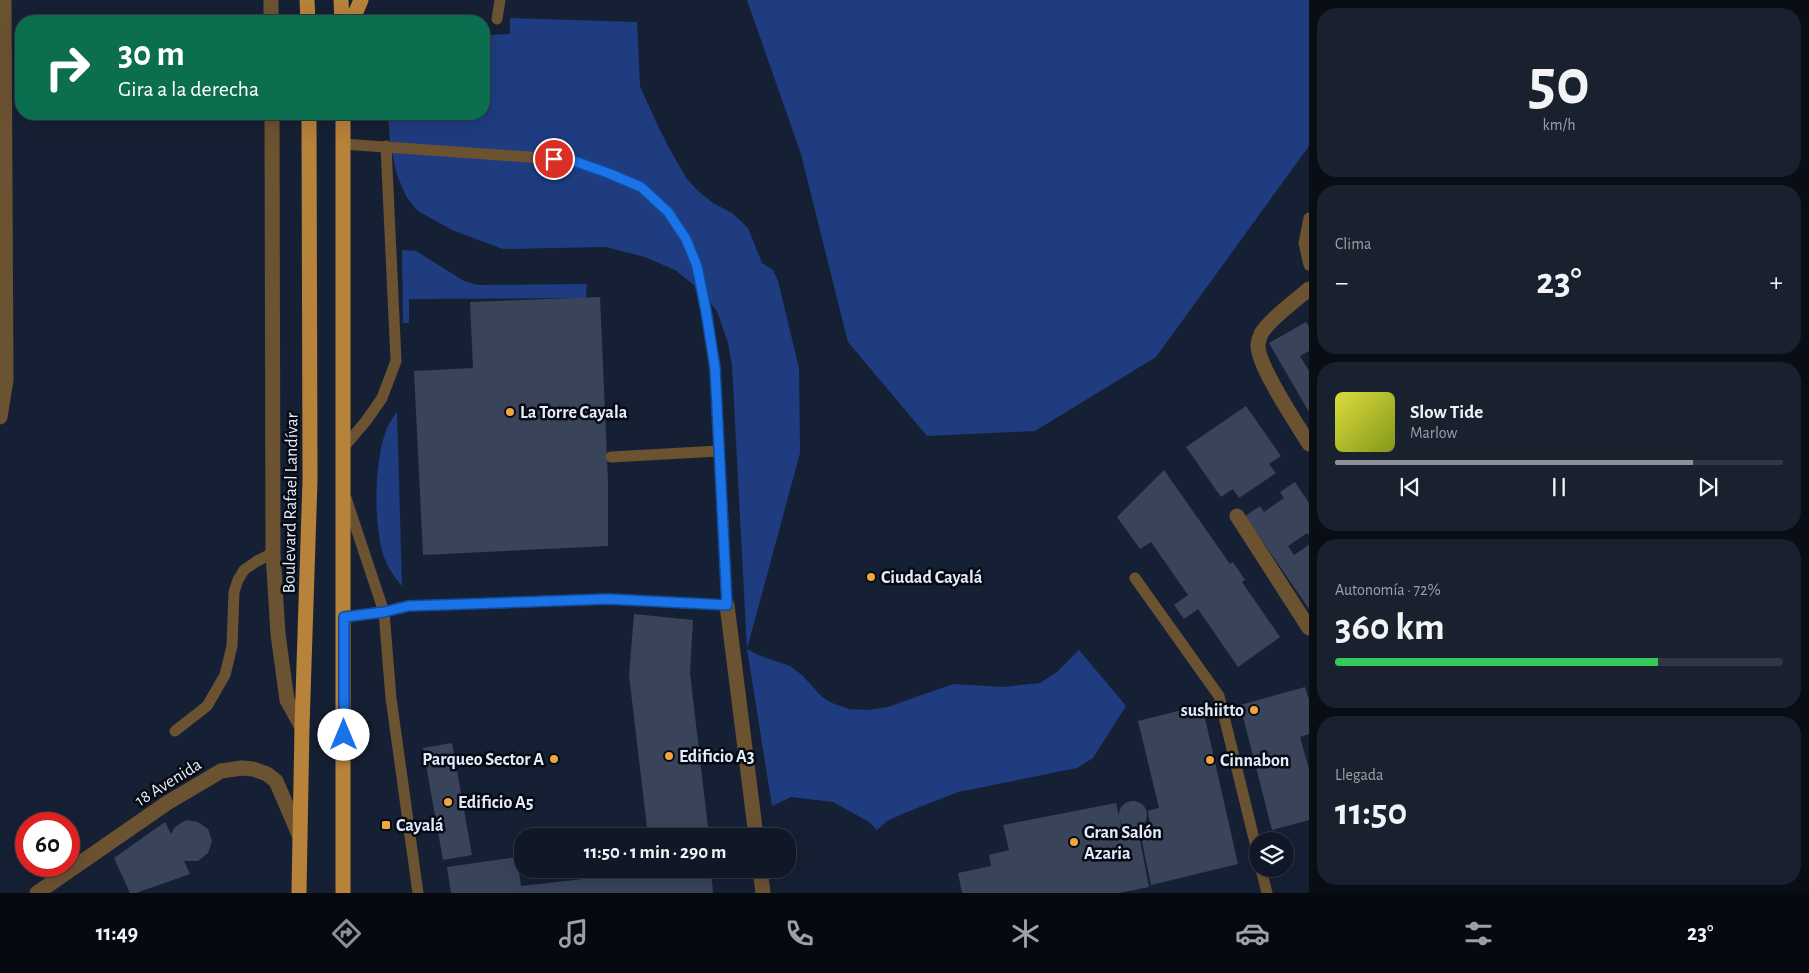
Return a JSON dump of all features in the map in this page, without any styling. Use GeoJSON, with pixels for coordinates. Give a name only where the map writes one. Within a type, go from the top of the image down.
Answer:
{"type":"FeatureCollection","features":[{"type":"Feature","properties":{"kind":"main road"},"geometry":{"type":"LineString","coordinates":[[307,0],[308,15]]}},
{"type":"Feature","properties":{"kind":"main road"},"geometry":{"type":"LineString","coordinates":[[342,0],[342,15]]}},
{"type":"Feature","properties":{"kind":"main road"},"geometry":{"type":"LineString","coordinates":[[355,15],[361,0]]}},
{"type":"Feature","properties":{"kind":"main road","name":"Boulevard Rafael Landívar"},"geometry":{"type":"LineString","coordinates":[[299,893],[310,480],[309,120]]}},
{"type":"Feature","properties":{"kind":"main road"},"geometry":{"type":"LineString","coordinates":[[343,120],[343,893]]}},
{"type":"Feature","properties":{"kind":"street"},"geometry":{"type":"LineString","coordinates":[[0,417],[6,380],[4,0]]}},
{"type":"Feature","properties":{"kind":"street"},"geometry":{"type":"LineString","coordinates":[[270,0],[271,15]]}},
{"type":"Feature","properties":{"kind":"street"},"geometry":{"type":"LineString","coordinates":[[272,120],[273,553],[278,634],[287,700],[302,727]]}},
{"type":"Feature","properties":{"kind":"street"},"geometry":{"type":"LineString","coordinates":[[1309,288],[1269,325],[1262,334],[1258,344],[1260,356],[1266,370],[1309,444]]}},
{"type":"Feature","properties":{"kind":"street"},"geometry":{"type":"LineString","coordinates":[[1237,516],[1309,628]]}},
{"type":"Feature","properties":{"kind":"street"},"geometry":{"type":"LineString","coordinates":[[727,605],[755,828]]}},
{"type":"Feature","properties":{"kind":"street","name":"18 Avenida"},"geometry":{"type":"LineString","coordinates":[[37,893],[167,803],[221,771],[242,768],[260,771],[276,781],[300,837]]}},
{"type":"Feature","properties":{"kind":"street"},"geometry":{"type":"LineString","coordinates":[[761,878],[763,893]]}},
{"type":"Feature","properties":{"kind":"lane"},"geometry":{"type":"LineString","coordinates":[[497,18],[500,0]]}},
{"type":"Feature","properties":{"kind":"lane"},"geometry":{"type":"LineString","coordinates":[[343,144],[571,160],[641,187],[668,212],[686,239],[697,266],[715,368],[727,605],[608,599],[408,606],[384,612],[344,617]]}},
{"type":"Feature","properties":{"kind":"lane"},"geometry":{"type":"LineString","coordinates":[[344,447],[382,398],[396,361],[386,146]]}},
{"type":"Feature","properties":{"kind":"lane"},"geometry":{"type":"LineString","coordinates":[[1309,218],[1304,243],[1309,265]]}},
{"type":"Feature","properties":{"kind":"lane"},"geometry":{"type":"LineString","coordinates":[[611,457],[719,451]]}},
{"type":"Feature","properties":{"kind":"lane"},"geometry":{"type":"LineString","coordinates":[[344,489],[384,612],[391,698],[418,893]]}},
{"type":"Feature","properties":{"kind":"lane"},"geometry":{"type":"LineString","coordinates":[[174,731],[207,706],[225,675],[232,646],[234,592],[238,580],[244,570],[256,561],[273,553]]}},
{"type":"Feature","properties":{"kind":"lane"},"geometry":{"type":"LineString","coordinates":[[1135,578],[1218,696],[1252,832]]}},
{"type":"Feature","properties":{"kind":"lane"},"geometry":{"type":"LineString","coordinates":[[1263,877],[1267,893]]}},
{"type":"Feature","properties":{"kind":"shaded area"},"geometry":{"type":"Polygon","coordinates":[[[747,0],[1309,0],[1309,146],[1156,357],[1035,431],[927,436],[848,342],[801,154],[747,0]]]}},
{"type":"Feature","properties":{"kind":"shaded area"},"geometry":{"type":"Polygon","coordinates":[[[510,18],[637,22],[640,86],[669,148],[687,179],[698,191],[713,203],[732,213],[748,228],[762,263],[773,270],[778,281],[799,368],[800,453],[747,649],[732,366],[728,343],[717,311],[699,289],[675,270],[645,257],[606,247],[503,249],[452,230],[418,211],[407,198],[397,175],[390,142],[388,120],[490,120],[490,35],[510,34],[510,18]]]}},
{"type":"Feature","properties":{"kind":"shaded area"},"geometry":{"type":"Polygon","coordinates":[[[402,250],[416,251],[464,281],[477,285],[587,284],[586,298],[409,299],[409,323],[403,323],[402,250]]]}},
{"type":"Feature","properties":{"kind":"shaded area"},"geometry":{"type":"Polygon","coordinates":[[[397,411],[402,586],[387,565],[380,543],[376,492],[383,441],[387,428],[397,411]]]}},
{"type":"Feature","properties":{"kind":"shaded area"},"geometry":{"type":"Polygon","coordinates":[[[747,649],[758,655],[790,666],[802,675],[822,697],[832,703],[849,709],[867,710],[888,707],[953,684],[1003,687],[1040,683],[1057,672],[1079,650],[1126,706],[1093,758],[1077,768],[958,792],[887,821],[877,830],[869,822],[833,802],[791,797],[772,806],[747,649]]]}},
{"type":"Feature","properties":{"kind":"building","name":"La Torre Cayala"},"geometry":{"type":"Polygon","coordinates":[[[600,297],[608,481],[608,546],[423,555],[414,371],[473,368],[470,302],[600,297]]]}},
{"type":"Feature","properties":{"kind":"building"},"geometry":{"type":"Polygon","coordinates":[[[1306,322],[1309,327],[1309,351],[1300,356],[1309,371],[1309,412],[1269,343],[1306,322]]]}},
{"type":"Feature","properties":{"kind":"building"},"geometry":{"type":"Polygon","coordinates":[[[1246,406],[1281,456],[1269,464],[1276,473],[1239,498],[1233,489],[1221,497],[1186,447],[1246,406]]]}},
{"type":"Feature","properties":{"kind":"building"},"geometry":{"type":"Polygon","coordinates":[[[1164,470],[1230,564],[1233,562],[1245,580],[1242,582],[1280,637],[1238,667],[1198,609],[1184,619],[1174,605],[1188,595],[1151,542],[1140,549],[1117,517],[1164,470]]]}},
{"type":"Feature","properties":{"kind":"building"},"geometry":{"type":"Polygon","coordinates":[[[1295,482],[1309,503],[1309,535],[1307,533],[1288,546],[1294,555],[1309,545],[1309,609],[1245,516],[1260,506],[1264,512],[1284,498],[1280,492],[1295,482]]]}},
{"type":"Feature","properties":{"kind":"building","name":"Edificio A3"},"geometry":{"type":"Polygon","coordinates":[[[634,614],[693,620],[690,673],[708,828],[647,828],[629,675],[634,614]]]}},
{"type":"Feature","properties":{"kind":"building"},"geometry":{"type":"Polygon","coordinates":[[[1305,687],[1309,700],[1309,734],[1300,737],[1309,769],[1309,820],[1272,830],[1240,705],[1305,687]]]}},
{"type":"Feature","properties":{"kind":"building"},"geometry":{"type":"Polygon","coordinates":[[[1202,705],[1238,864],[1151,885],[1139,827],[1150,825],[1148,811],[1159,808],[1138,721],[1202,705]]]}},
{"type":"Feature","properties":{"kind":"building","name":"Edificio A5"},"geometry":{"type":"Polygon","coordinates":[[[452,743],[472,855],[443,860],[423,748],[452,743]]]}},
{"type":"Feature","properties":{"kind":"building"},"geometry":{"type":"Polygon","coordinates":[[[1133,801],[1143,805],[1147,815],[1143,825],[1133,829],[1123,825],[1119,815],[1123,805],[1133,801]]]}},
{"type":"Feature","properties":{"kind":"building","name":"Gran Salón Azaria"},"geometry":{"type":"Polygon","coordinates":[[[1116,803],[1123,833],[1138,830],[1149,887],[1119,893],[962,893],[958,873],[991,866],[989,855],[1009,850],[1003,825],[1116,803]]]}},
{"type":"Feature","properties":{"kind":"building"},"geometry":{"type":"Polygon","coordinates":[[[186,820],[198,822],[208,829],[212,841],[208,853],[198,861],[184,861],[190,874],[136,893],[130,893],[114,858],[165,822],[171,834],[175,827],[186,820]]]}},
{"type":"Feature","properties":{"kind":"building"},"geometry":{"type":"Polygon","coordinates":[[[514,857],[514,878],[520,878],[521,886],[593,878],[712,878],[713,893],[451,893],[447,867],[514,857]]]}},
{"type":"Feature","properties":{"kind":"place","name":"La Torre Cayala"},"geometry":{"type":"Point","coordinates":[510,412]}},
{"type":"Feature","properties":{"kind":"place","name":"Ciudad Cayalá"},"geometry":{"type":"Point","coordinates":[871,577]}},
{"type":"Feature","properties":{"kind":"place","name":"sushiitto"},"geometry":{"type":"Point","coordinates":[1254,710]}},
{"type":"Feature","properties":{"kind":"place","name":"Edificio A3"},"geometry":{"type":"Point","coordinates":[669,756]}},
{"type":"Feature","properties":{"kind":"place","name":"Parqueo Sector A"},"geometry":{"type":"Point","coordinates":[554,759]}},
{"type":"Feature","properties":{"kind":"place","name":"Cinnabon"},"geometry":{"type":"Point","coordinates":[1210,760]}},
{"type":"Feature","properties":{"kind":"place","name":"Edificio A5"},"geometry":{"type":"Point","coordinates":[448,802]}},
{"type":"Feature","properties":{"kind":"place","name":"Cayalá"},"geometry":{"type":"Point","coordinates":[386,825]}},
{"type":"Feature","properties":{"kind":"place","name":"Gran Salón Azaria"},"geometry":{"type":"Point","coordinates":[1074,842]}},
{"type":"Feature","properties":{"kind":"route"},"geometry":{"type":"LineString","coordinates":[[344,735],[344,617],[384,612],[408,606],[608,599],[727,605],[715,368],[697,266],[686,239],[668,212],[641,187],[571,160],[554,159]]}}]}
